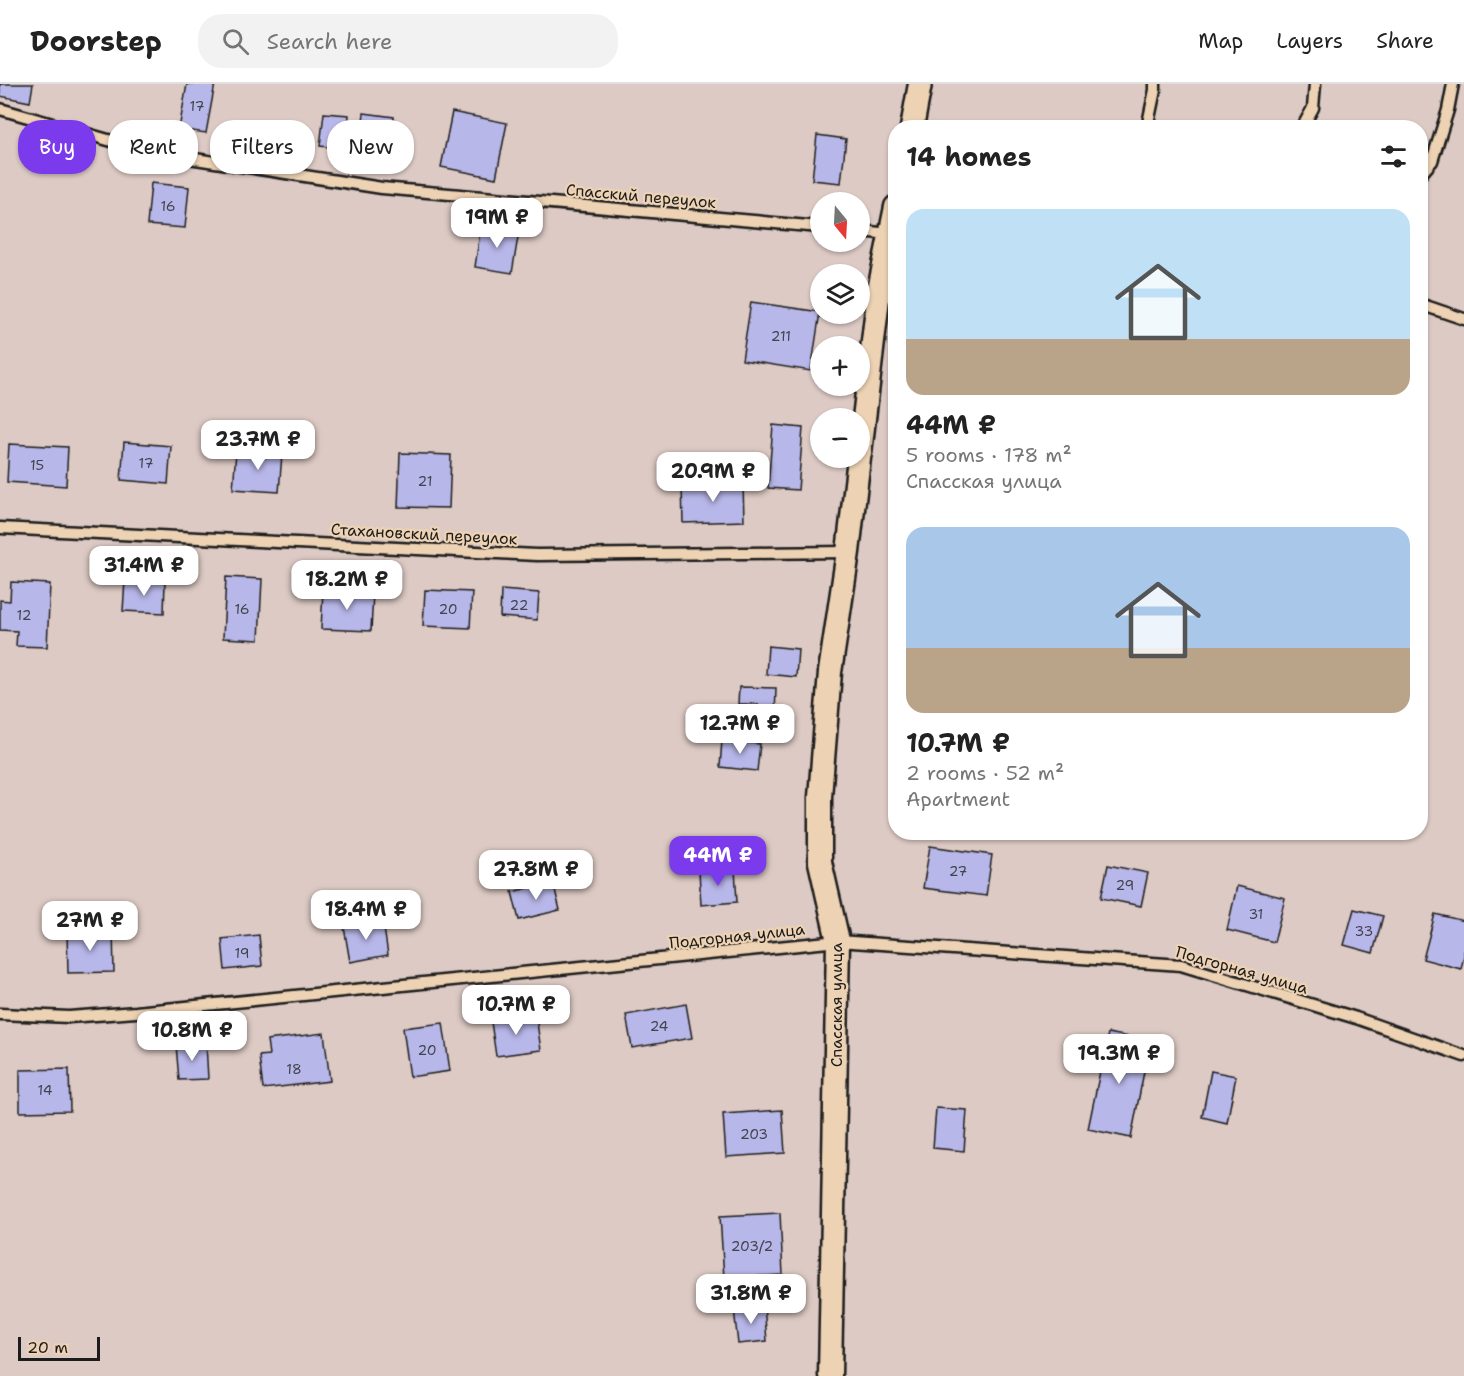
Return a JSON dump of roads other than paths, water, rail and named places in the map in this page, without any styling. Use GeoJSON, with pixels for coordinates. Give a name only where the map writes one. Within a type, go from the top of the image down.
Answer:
{"type":"FeatureCollection","features":[{"type":"Feature","properties":{"kind":"street"},"geometry":{"type":"LineString","coordinates":[[913,120],[920,84]]}},
{"type":"Feature","properties":{"kind":"street"},"geometry":{"type":"LineString","coordinates":[[867,408],[888,271]]}},
{"type":"Feature","properties":{"kind":"street","name":"Спасская улица"},"geometry":{"type":"LineString","coordinates":[[830,1376],[838,940],[820,862],[820,797],[830,672],[858,468]]}},
{"type":"Feature","properties":{"kind":"lane"},"geometry":{"type":"LineString","coordinates":[[1149,120],[1155,84]]}},
{"type":"Feature","properties":{"kind":"lane"},"geometry":{"type":"LineString","coordinates":[[1306,120],[1313,108],[1315,84]]}},
{"type":"Feature","properties":{"kind":"lane"},"geometry":{"type":"LineString","coordinates":[[1428,166],[1432,161],[1448,111],[1453,84]]}},
{"type":"Feature","properties":{"kind":"lane","name":"Спасский переулок"},"geometry":{"type":"LineString","coordinates":[[0,109],[150,152],[382,188],[810,226]]}},
{"type":"Feature","properties":{"kind":"lane"},"geometry":{"type":"LineString","coordinates":[[870,232],[888,234]]}},
{"type":"Feature","properties":{"kind":"lane"},"geometry":{"type":"LineString","coordinates":[[1428,307],[1464,319]]}},
{"type":"Feature","properties":{"kind":"lane","name":"Стахановский переулок"},"geometry":{"type":"LineString","coordinates":[[0,528],[537,555],[848,552]]}},
{"type":"Feature","properties":{"kind":"lane","name":"Подгорная улица"},"geometry":{"type":"LineString","coordinates":[[0,1014],[69,1017],[159,1010],[838,940],[1181,965],[1356,1018],[1464,1056]]}}]}
